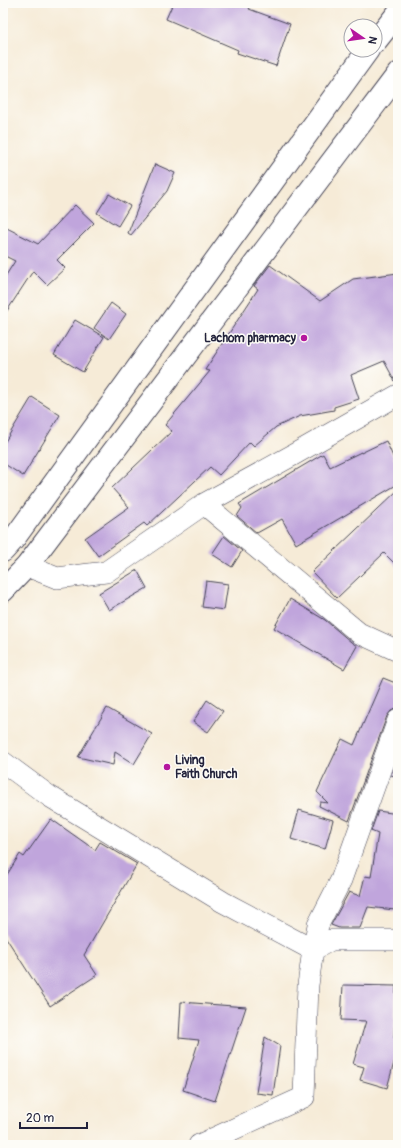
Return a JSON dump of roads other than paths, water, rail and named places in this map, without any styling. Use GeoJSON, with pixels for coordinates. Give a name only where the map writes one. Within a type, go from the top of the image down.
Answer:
{"type":"FeatureCollection","features":[{"type":"Feature","properties":{"kind":"main road"},"geometry":{"type":"LineString","coordinates":[[383,32],[398,13]]}},
{"type":"Feature","properties":{"kind":"main road"},"geometry":{"type":"LineString","coordinates":[[6,542],[362,58]]}},
{"type":"Feature","properties":{"kind":"main road"},"geometry":{"type":"LineString","coordinates":[[3,591],[26,566],[398,74]]}},
{"type":"Feature","properties":{"kind":"street"},"geometry":{"type":"LineString","coordinates":[[26,566],[57,578],[106,572],[204,504],[398,395]]}},
{"type":"Feature","properties":{"kind":"street"},"geometry":{"type":"LineString","coordinates":[[204,504],[359,633],[398,651]]}},
{"type":"Feature","properties":{"kind":"street"},"geometry":{"type":"LineString","coordinates":[[199,1145],[304,1096],[308,985],[318,925],[340,880],[398,720]]}},
{"type":"Feature","properties":{"kind":"street"},"geometry":{"type":"LineString","coordinates":[[3,762],[49,796],[223,902],[313,950]]}},
{"type":"Feature","properties":{"kind":"street"},"geometry":{"type":"LineString","coordinates":[[313,950],[331,940],[398,940]]}},
{"type":"Feature","properties":{"kind":"place","name":"Lachom pharmacy"},"geometry":{"type":"Point","coordinates":[304,338]}},
{"type":"Feature","properties":{"kind":"place","name":"Living Faith Church"},"geometry":{"type":"Point","coordinates":[167,767]}}]}
